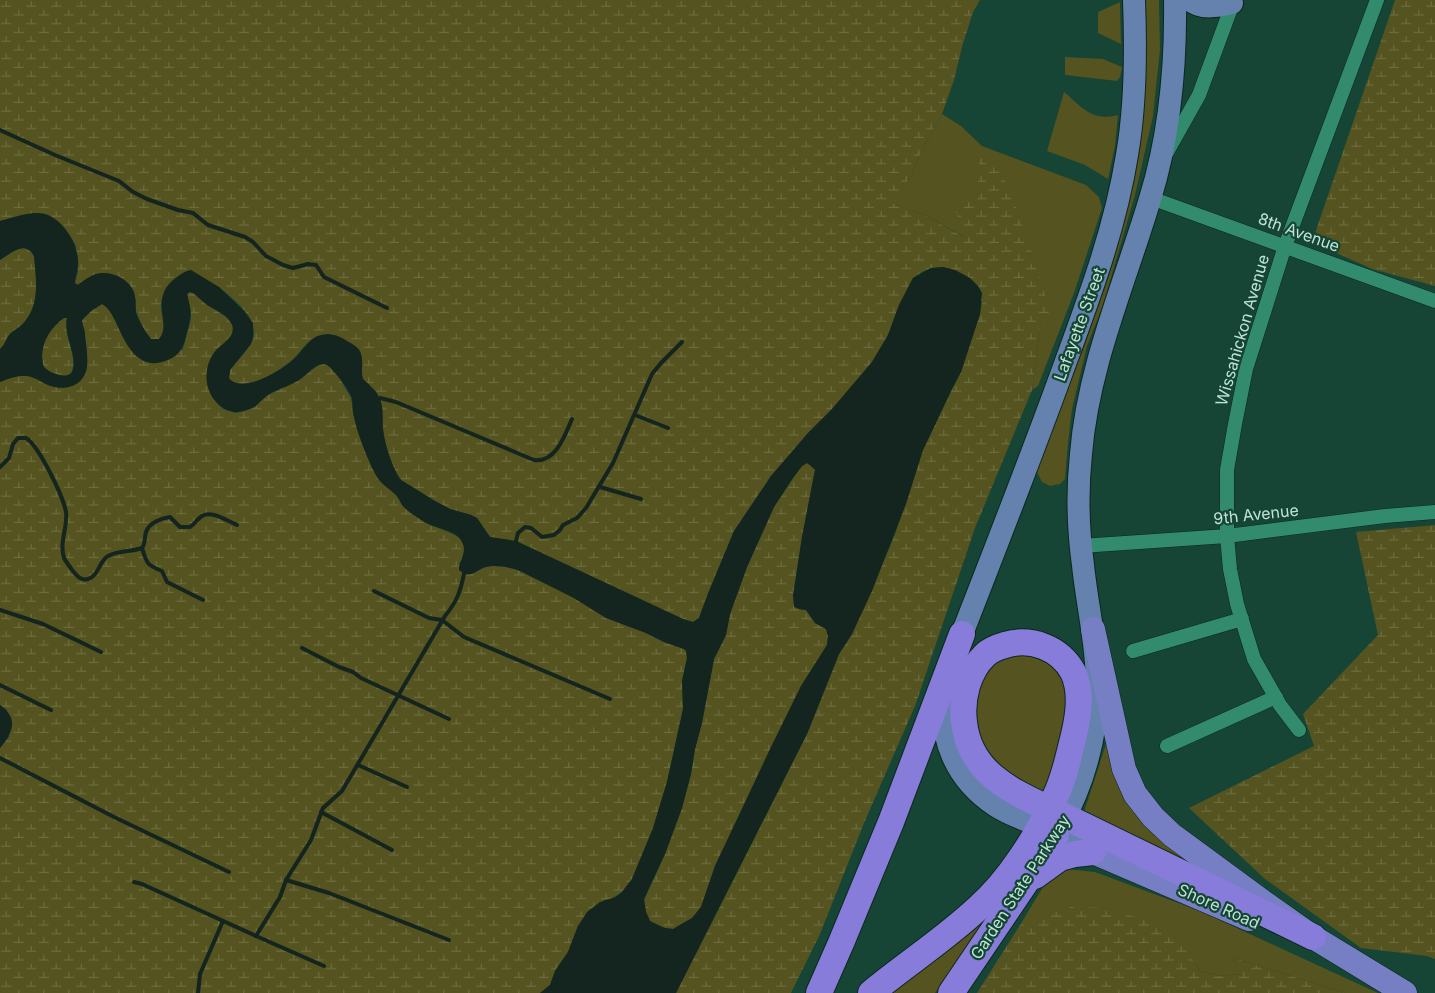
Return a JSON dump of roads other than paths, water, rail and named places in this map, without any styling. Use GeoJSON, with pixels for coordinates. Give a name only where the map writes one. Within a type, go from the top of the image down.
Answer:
{"type":"FeatureCollection","features":[{"type":"Feature","properties":{"kind":"highway","name":"Shore Road"},"geometry":{"type":"LineString","coordinates":[[1093,630],[1124,769],[1135,794],[1144,807],[1172,835],[1266,904],[1401,991]]}},
{"type":"Feature","properties":{"kind":"highway"},"geometry":{"type":"LineString","coordinates":[[819,993],[891,822],[962,634]]}},
{"type":"Feature","properties":{"kind":"highway"},"geometry":{"type":"LineString","coordinates":[[871,993],[979,908],[1006,878],[1024,852],[1053,822],[1074,737],[1078,699],[1076,682],[1068,665],[1054,652],[1026,642],[1010,643],[996,648],[985,655],[970,678],[965,696],[963,716],[966,736],[980,763],[994,778],[1053,822],[1313,936]]}},
{"type":"Feature","properties":{"kind":"highway","name":"Garden State Parkway"},"geometry":{"type":"LineString","coordinates":[[951,993],[1026,882],[1053,822]]}},
{"type":"Feature","properties":{"kind":"highway"},"geometry":{"type":"LineString","coordinates":[[1026,882],[1060,858],[1093,852]]}},
{"type":"Feature","properties":{"kind":"highway","name":"Shore Road"},"geometry":{"type":"LineString","coordinates":[[1093,852],[1249,919],[1401,991]]}},
{"type":"Feature","properties":{"kind":"main road","name":"Lafayette Street"},"geometry":{"type":"LineString","coordinates":[[1053,822],[1006,811],[986,798],[969,783],[956,766],[948,746],[944,730],[944,703],[962,634],[1022,483],[1089,300],[1110,235],[1124,172],[1130,130],[1135,62],[1134,0]]}},
{"type":"Feature","properties":{"kind":"main road","name":"Lafayette Street"},"geometry":{"type":"LineString","coordinates":[[1093,630],[1081,546],[1079,500],[1082,436],[1099,358],[1151,198],[1159,165],[1169,114],[1175,46],[1175,0]]}},
{"type":"Feature","properties":{"kind":"main road"},"geometry":{"type":"LineString","coordinates":[[1190,0],[1193,3],[1206,6],[1233,2]]}},
{"type":"Feature","properties":{"kind":"main road","name":"Garden State Parkway"},"geometry":{"type":"LineString","coordinates":[[1053,822],[1086,768],[1092,740],[1097,700],[1093,630]]}},
{"type":"Feature","properties":{"kind":"main road","name":"Shore Road"},"geometry":{"type":"LineString","coordinates":[[1053,822],[1093,852]]}},
{"type":"Feature","properties":{"kind":"street","name":"Wissahickon Avenue"},"geometry":{"type":"LineString","coordinates":[[1299,730],[1276,697],[1254,659],[1242,619],[1230,569],[1227,536],[1227,470],[1234,424],[1246,369],[1285,246],[1377,0]]}},
{"type":"Feature","properties":{"kind":"street"},"geometry":{"type":"LineString","coordinates":[[1159,165],[1199,95],[1233,2]]}},
{"type":"Feature","properties":{"kind":"street","name":"8th Avenue"},"geometry":{"type":"LineString","coordinates":[[1151,198],[1435,301]]}},
{"type":"Feature","properties":{"kind":"street","name":"9th Avenue"},"geometry":{"type":"LineString","coordinates":[[1081,546],[1227,536],[1385,516],[1435,512]]}},
{"type":"Feature","properties":{"kind":"street"},"geometry":{"type":"LineString","coordinates":[[1133,651],[1242,619]]}},
{"type":"Feature","properties":{"kind":"street"},"geometry":{"type":"LineString","coordinates":[[1167,746],[1276,697]]}},
{"type":"Feature","properties":{"kind":"waterway"},"geometry":{"type":"LineString","coordinates":[[0,130],[119,181],[133,192],[147,199],[193,213],[208,225],[245,237],[253,242],[266,256],[283,265],[293,268],[308,264],[316,265],[324,277],[387,308]]}},
{"type":"Feature","properties":{"kind":"waterway"},"geometry":{"type":"LineString","coordinates":[[516,541],[518,533],[525,527],[531,528],[542,537],[554,535],[563,525],[577,518],[586,508],[613,463],[652,374],[682,342]]}},
{"type":"Feature","properties":{"kind":"waterway"},"geometry":{"type":"LineString","coordinates":[[380,398],[396,402],[534,460],[542,460],[554,453],[563,440],[572,419]]}},
{"type":"Feature","properties":{"kind":"waterway"},"geometry":{"type":"LineString","coordinates":[[635,415],[668,428]]}},
{"type":"Feature","properties":{"kind":"waterway"},"geometry":{"type":"LineString","coordinates":[[0,467],[9,458],[13,444],[18,438],[26,438],[37,451],[44,461],[64,505],[66,512],[62,546],[64,558],[79,578],[88,579],[92,577],[105,558],[112,554],[142,548]]}},
{"type":"Feature","properties":{"kind":"waterway"},"geometry":{"type":"LineString","coordinates":[[600,487],[641,499]]}},
{"type":"Feature","properties":{"kind":"waterway"},"geometry":{"type":"LineString","coordinates":[[203,600],[167,582],[162,571],[148,563],[142,548],[146,532],[156,521],[163,518],[170,517],[180,527],[190,527],[206,514],[219,517],[237,525]]}},
{"type":"Feature","properties":{"kind":"waterway"},"geometry":{"type":"LineString","coordinates":[[256,936],[280,897],[286,880],[311,840],[323,808],[342,791],[455,601],[464,574]]}},
{"type":"Feature","properties":{"kind":"waterway"},"geometry":{"type":"LineString","coordinates":[[374,591],[429,618],[442,620],[464,637],[610,699]]}},
{"type":"Feature","properties":{"kind":"waterway"},"geometry":{"type":"LineString","coordinates":[[0,610],[43,624],[101,652]]}},
{"type":"Feature","properties":{"kind":"waterway"},"geometry":{"type":"LineString","coordinates":[[302,648],[449,719]]}},
{"type":"Feature","properties":{"kind":"waterway"},"geometry":{"type":"LineString","coordinates":[[0,685],[51,710]]}},
{"type":"Feature","properties":{"kind":"waterway"},"geometry":{"type":"LineString","coordinates":[[0,758],[114,817],[229,872]]}},
{"type":"Feature","properties":{"kind":"waterway"},"geometry":{"type":"LineString","coordinates":[[358,765],[407,787]]}},
{"type":"Feature","properties":{"kind":"waterway"},"geometry":{"type":"LineString","coordinates":[[321,812],[392,850]]}},
{"type":"Feature","properties":{"kind":"waterway"},"geometry":{"type":"LineString","coordinates":[[286,880],[329,893],[449,940]]}},
{"type":"Feature","properties":{"kind":"waterway"},"geometry":{"type":"LineString","coordinates":[[134,882],[324,966]]}},
{"type":"Feature","properties":{"kind":"waterway"},"geometry":{"type":"LineString","coordinates":[[198,993],[200,974],[223,921]]}}]}
